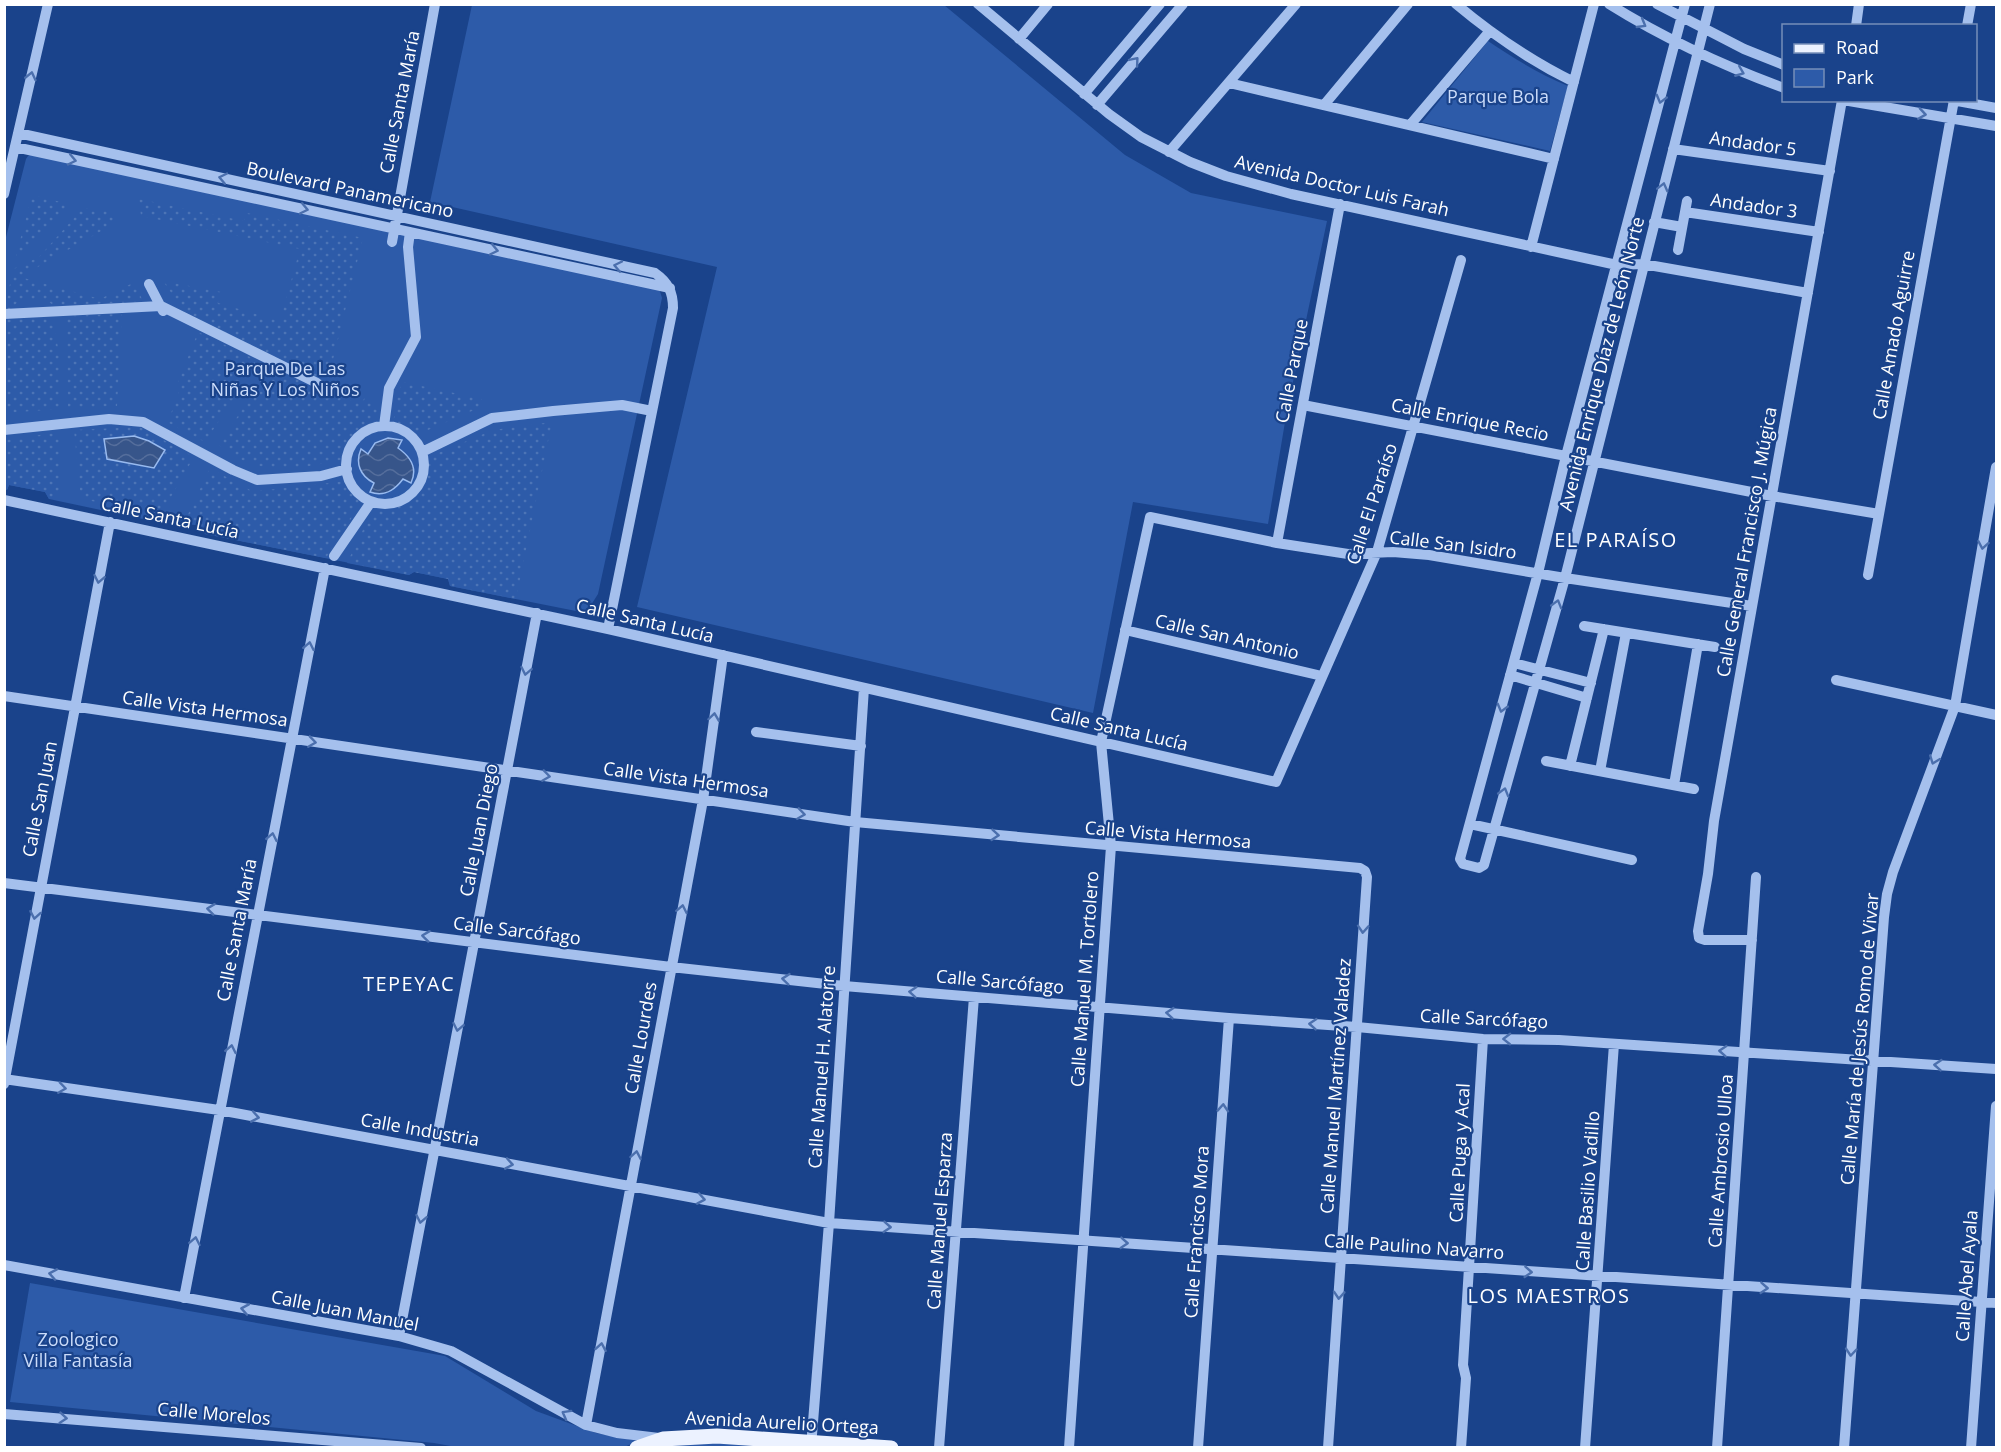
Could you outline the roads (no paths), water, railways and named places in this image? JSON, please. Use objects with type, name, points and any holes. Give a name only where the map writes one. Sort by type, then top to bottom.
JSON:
[{"type":"main road","name":"Avenida Aurelio Ortega","points":[[637,1448],[663,1438],[717,1436],[812,1445],[891,1448]]},
{"type":"street","points":[[4,194],[48,4]]},
{"type":"street","name":"Calle Santa María","points":[[392,242],[435,4]]},
{"type":"street","name":"Avenida Doctor Luis Farah","points":[[978,4],[1097,105],[1133,131],[1169,152],[1227,176],[1340,204],[1617,265],[1643,264],[1808,293]]},
{"type":"street","points":[[1019,39],[1048,4]]},
{"type":"street","points":[[1084,94],[1160,4]]},
{"type":"street","points":[[1097,105],[1183,4]]},
{"type":"street","points":[[1324,105],[1408,4]]},
{"type":"street","points":[[1456,4],[1490,32],[1535,62],[1574,82]]},
{"type":"street","points":[[1532,247],[1594,4]]},
{"type":"street","points":[[1609,4],[1697,54],[1782,86]]},
{"type":"street","points":[[1657,4],[1744,49],[1782,63]]},
{"type":"street","name":"Avenida Enrique Díaz de León Norte","points":[[1685,4],[1461,862],[1482,868],[1565,578],[1710,4]]},
{"type":"street","points":[[1856,24],[1859,4]]},
{"type":"street","points":[[1967,24],[1971,4]]},
{"type":"street","points":[[1169,152],[1292,6]]},
{"type":"street","points":[[1410,125],[1490,32]]},
{"type":"street","points":[[1229,83],[1554,159]]},
{"type":"street","name":"Calle General Francisco J. Múgica","points":[[1752,940],[1705,940],[1699,938],[1698,931],[1714,821],[1843,102]]},
{"type":"street","points":[[1855,102],[1996,126]]},
{"type":"street","name":"Calle Amado Aguirre","points":[[1868,575],[1953,102]]},
{"type":"street","points":[[1959,102],[1996,108]]},
{"type":"street","name":"Boulevard Panamericano","points":[[18,133],[655,273],[670,288]]},
{"type":"street","name":"Boulevard Panamericano","points":[[15,147],[670,288]]},
{"type":"street","name":"Andador 5","points":[[1673,149],[1830,171]]},
{"type":"street","name":"Andador 3","points":[[1678,250],[1687,201]]},
{"type":"street","name":"Calle Parque","points":[[1277,543],[1340,204]]},
{"type":"street","name":"Andador 3","points":[[1685,212],[1819,232]]},
{"type":"street","points":[[1654,222],[1682,227]]},
{"type":"street","points":[[384,426],[389,388],[416,337],[408,247],[410,232]]},
{"type":"street","name":"Calle El Paraíso","points":[[1276,782],[1377,552],[1461,260]]},
{"type":"street","points":[[149,284],[163,310]]},
{"type":"street","points":[[609,629],[673,308],[670,288]]},
{"type":"street","points":[[4,314],[163,310],[317,383]]},
{"type":"street","points":[[422,452],[492,418],[622,405],[652,411]]},
{"type":"street","name":"Calle Enrique Recio","points":[[1303,405],[1772,496],[1879,514]]},
{"type":"street","points":[[4,430],[109,418],[143,422],[225,466],[257,480],[321,476],[346,469]]},
{"type":"street","points":[[384,426],[393,427],[407,433],[418,444],[422,452],[423,474],[414,491],[407,498],[397,502],[386,504],[371,502],[355,490],[349,480],[346,469],[348,453],[357,438],[367,431],[384,426]]},
{"type":"street","name":"Calle María de Jesús Romo de Vivar","points":[[1844,1448],[1887,894],[1924,784],[1955,706],[1994,494],[1996,467]]},
{"type":"street","name":"Calle Santa Lucía","points":[[4,500],[537,613],[1276,782]]},
{"type":"street","points":[[334,556],[371,502]]},
{"type":"street","name":"Calle San Isidro","points":[[1150,517],[1348,555],[1377,552],[1429,555],[1752,606]]},
{"type":"street","name":"Calle Manuel M. Tortolero","points":[[1069,1448],[1111,846],[1101,742],[1150,517]]},
{"type":"street","name":"Calle San Juan","points":[[5,1081],[110,522]]},
{"type":"street","name":"Calle Santa María","points":[[184,1298],[325,568]]},
{"type":"street","name":"Calle Juan Diego","points":[[399,1336],[537,613]]},
{"type":"street","points":[[1584,626],[1715,647]]},
{"type":"street","points":[[1570,765],[1604,629]]},
{"type":"street","name":"Calle San Antonio","points":[[1125,630],[1322,676]]},
{"type":"street","points":[[1600,771],[1626,633]]},
{"type":"street","points":[[1674,785],[1698,645]]},
{"type":"street","name":"Calle Lourdes","points":[[586,1425],[703,800],[723,655]]},
{"type":"street","points":[[1514,663],[1590,682]]},
{"type":"street","points":[[1510,675],[1587,698]]},
{"type":"street","points":[[1836,680],[1996,715]]},
{"type":"street","name":"Calle Manuel H. Alatorre","points":[[812,1445],[864,688]]},
{"type":"street","name":"Calle Vista Hermosa","points":[[4,696],[855,822],[1360,868],[1365,871]]},
{"type":"street","points":[[756,732],[861,746]]},
{"type":"street","points":[[1546,761],[1694,789]]},
{"type":"street","points":[[1470,824],[1632,860]]},
{"type":"street","name":"Calle Manuel Martínez Valadez","points":[[1328,1448],[1367,877],[1365,871]]},
{"type":"street","name":"Calle Ambrosio Ulloa","points":[[1717,1448],[1756,877]]},
{"type":"street","name":"Calle Sarcófago","points":[[4,883],[671,967],[844,986],[1484,1039],[1559,1040],[1996,1069]]},
{"type":"street","name":"Calle Manuel Esparza","points":[[939,1448],[974,997]]},
{"type":"street","name":"Calle Francisco Mora","points":[[1198,1448],[1229,1018]]},
{"type":"street","name":"Calle Puga y Acal","points":[[1461,1448],[1466,1378],[1463,1365],[1484,1039]]},
{"type":"street","name":"Calle Basilio Vadillo","points":[[1586,1448],[1614,1044]]},
{"type":"street","name":"Calle Industria","points":[[5,1081],[219,1110],[829,1223]]},
{"type":"street","name":"Calle Abel Ayala","points":[[1971,1448],[1996,1106]]},
{"type":"street","name":"Calle Paulino Navarro","points":[[829,1223],[1996,1303]]},
{"type":"street","name":"Calle Juan Manuel","points":[[4,1266],[399,1336],[451,1351],[586,1425],[617,1433],[663,1438]]},
{"type":"street","name":"Calle Morelos","points":[[4,1414],[421,1448]]},
{"type":"water","points":[[134,436],[165,450],[154,468],[107,459],[104,439]]},
{"type":"water","points":[[388,438],[402,440],[398,448],[412,463],[413,478],[411,483],[403,479],[388,492],[380,494],[370,492],[374,483],[362,473],[359,454],[361,449],[368,454],[375,443]]},
{"type":"district","name":"EL PARAÍSO","points":[[1616,540]]},
{"type":"district","name":"TEPEYAC","points":[[409,984]]},
{"type":"district","name":"LOS MAESTROS","points":[[1549,1296]]},
{"type":"park label","name":"Parque Bola","points":[[1498,97]]},
{"type":"park label","name":"Parque De Las Niñas Y Los Niños","points":[[285,379]]},
{"type":"park label","name":"Zoologico Villa Fantasía","points":[[78,1350]]}]
